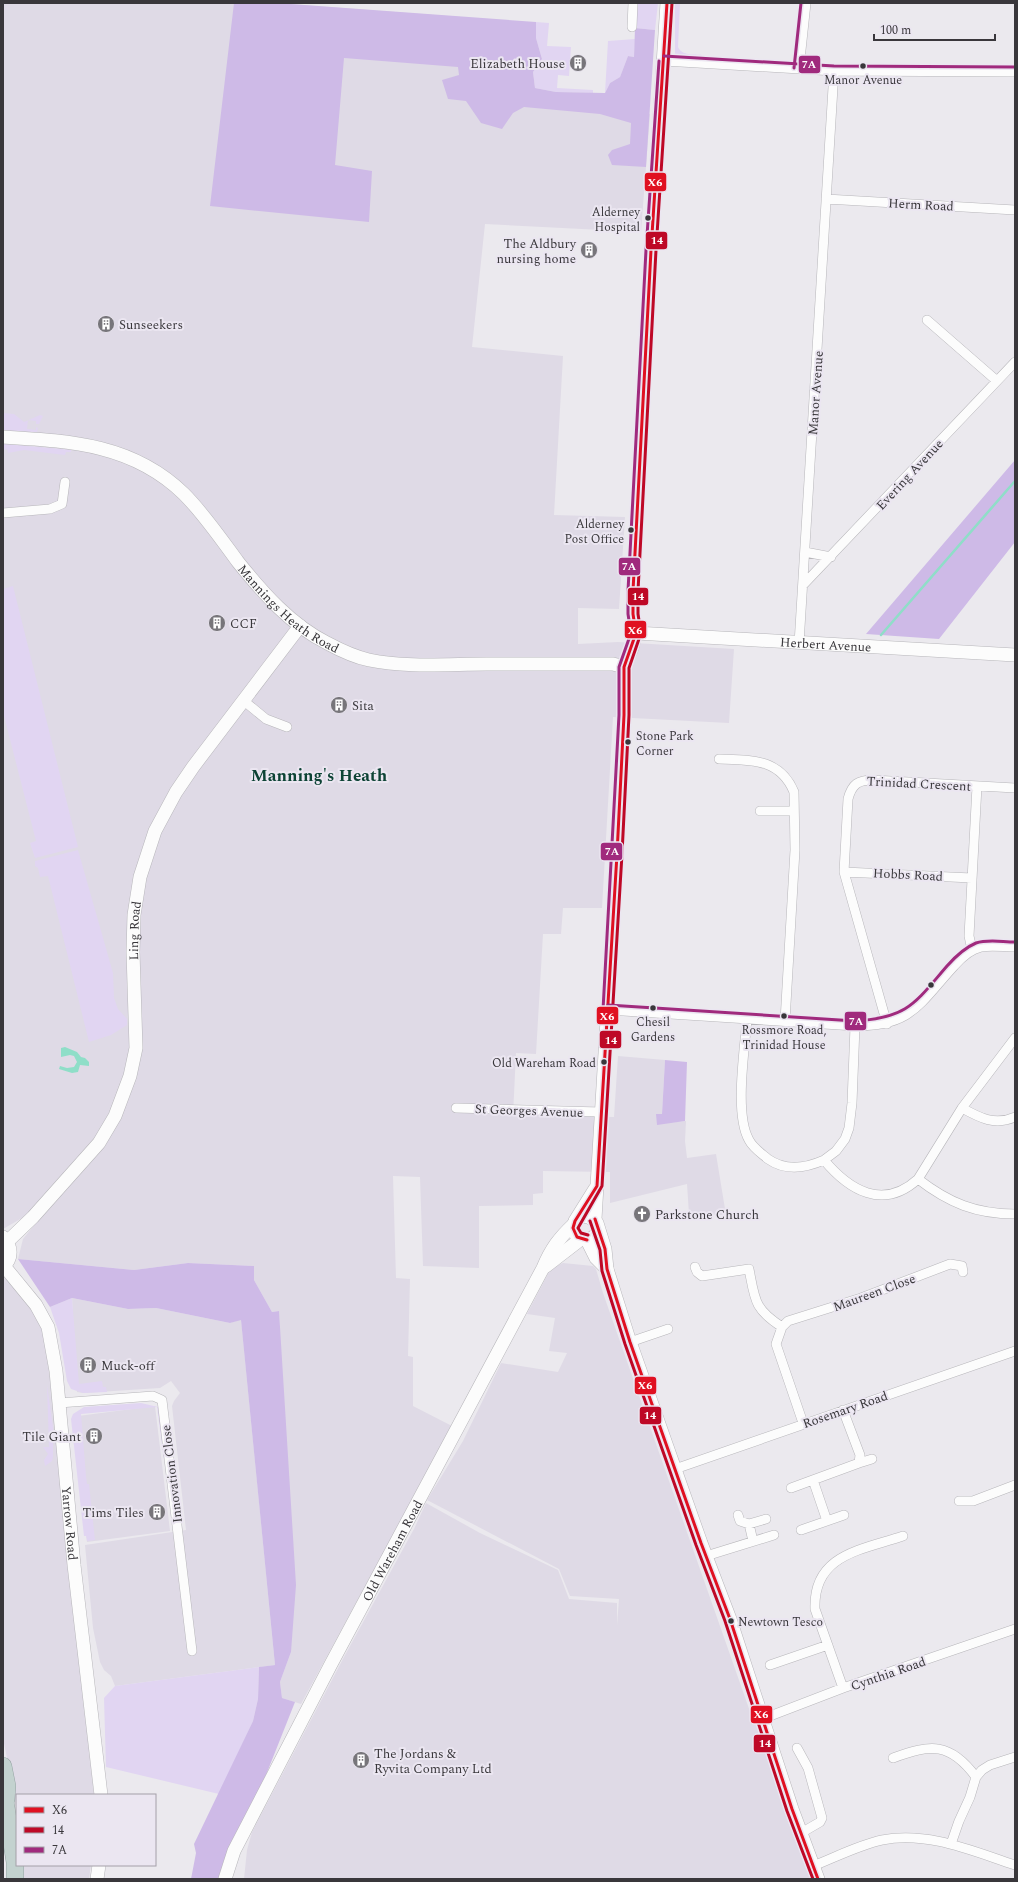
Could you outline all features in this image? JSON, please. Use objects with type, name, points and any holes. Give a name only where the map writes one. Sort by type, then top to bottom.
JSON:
[{"type":"highway","points":[[3,1766],[6,1786],[4,1796],[15,1862],[15,1879]]},
{"type":"street","points":[[632,28],[633,3]]},
{"type":"street","points":[[584,1240],[594,1237],[596,1225],[601,1112],[624,715],[624,667],[636,633],[633,614],[633,591],[651,245],[667,3]]},
{"type":"street","points":[[799,69],[806,3]]},
{"type":"street","points":[[664,61],[834,71],[1015,72]]},
{"type":"street","name":"Manor Avenue","points":[[799,644],[834,71]]},
{"type":"street","name":"Herm Road","points":[[826,199],[1015,210]]},
{"type":"street","points":[[927,320],[997,381]]},
{"type":"street","name":"Evering Avenue","points":[[803,585],[1015,362]]},
{"type":"street","name":"Mannings Heath Road","points":[[3,437],[40,439],[92,446],[131,457],[150,466],[183,493],[200,511],[257,585],[282,612],[314,636],[354,655],[384,662],[431,664],[613,664],[624,667]]},
{"type":"street","points":[[3,513],[50,509],[62,504],[65,482]]},
{"type":"street","points":[[805,552],[831,557]]},
{"type":"street","name":"Ling Road","points":[[5,1239],[33,1217],[99,1143],[115,1116],[130,1076],[136,1048],[133,933],[136,898],[140,877],[155,831],[176,792],[300,626]]},
{"type":"street","name":"Herbert Avenue","points":[[636,633],[799,644],[1015,655]]},
{"type":"street","points":[[244,701],[266,719],[287,727]]},
{"type":"street","points":[[719,759],[754,760],[772,766],[791,785],[794,792],[795,850],[785,1021]]},
{"type":"street","name":"Trinidad Crescent","points":[[887,1024],[844,872],[848,799],[852,787],[858,782],[873,780],[1015,788]]},
{"type":"street","points":[[972,950],[969,936],[977,786]]},
{"type":"street","points":[[760,811],[794,811]]},
{"type":"street","name":"Hobbs Road","points":[[844,872],[972,878]]},
{"type":"street","points":[[608,1010],[855,1026],[887,1024],[905,1017],[916,1009],[959,960],[972,950],[981,947],[1015,947]]},
{"type":"street","points":[[747,1018],[741,1104],[742,1120],[749,1140],[754,1148],[764,1156],[782,1166],[803,1167],[824,1160],[836,1151],[845,1139],[849,1128],[852,1103],[855,1026]]},
{"type":"street","points":[[824,1160],[843,1181],[855,1188],[876,1195],[896,1192],[906,1188],[918,1179],[962,1108],[1015,1038]]},
{"type":"street","name":"St Georges Avenue","points":[[456,1108],[601,1112]]},
{"type":"street","points":[[962,1108],[989,1121],[998,1122],[1015,1118]]},
{"type":"street","points":[[918,1179],[959,1205],[986,1213],[1015,1214]]},
{"type":"street","name":"Old Wareham Road","points":[[224,1879],[234,1851],[330,1666],[543,1268],[550,1250],[559,1238],[576,1221],[597,1186]]},
{"type":"street","points":[[607,1269],[596,1258],[584,1240],[573,1231],[576,1221],[585,1215],[596,1225],[605,1249],[607,1269],[630,1342],[732,1626],[762,1719],[818,1879]]},
{"type":"street","points":[[4,1266],[10,1257],[11,1252],[5,1239]]},
{"type":"street","name":"Old Wareham Road","points":[[543,1268],[563,1251],[584,1240]]},
{"type":"street","name":"Maureen Close","points":[[782,1327],[788,1321],[861,1298],[950,1264],[962,1266],[963,1272]]},
{"type":"street","name":"Yarrow Road","points":[[4,1266],[36,1305],[48,1327],[56,1371],[74,1565],[100,1794]]},
{"type":"street","points":[[695,1267],[697,1272],[702,1276],[749,1269],[756,1303],[762,1313],[782,1327],[776,1344],[803,1423]]},
{"type":"street","points":[[630,1342],[668,1329]]},
{"type":"street","name":"Rosemary Road","points":[[675,1469],[803,1423],[1015,1351]]},
{"type":"street","name":"Innovation Close","points":[[59,1403],[153,1396],[162,1400],[192,1651]]},
{"type":"street","points":[[843,1410],[860,1455],[859,1463]]},
{"type":"street","points":[[791,1488],[872,1459]]},
{"type":"street","points":[[813,1480],[827,1521]]},
{"type":"street","points":[[959,1501],[973,1501],[1015,1485]]},
{"type":"street","points":[[738,1515],[740,1521],[749,1524],[766,1519]]},
{"type":"street","points":[[802,1530],[844,1515]]},
{"type":"street","points":[[749,1524],[753,1541]]},
{"type":"street","points":[[706,1556],[774,1535]]},
{"type":"street","points":[[843,1688],[815,1609],[815,1597],[821,1576],[836,1560],[903,1536]]},
{"type":"street","name":"Cynthia Road","points":[[762,1719],[843,1688],[1015,1629]]},
{"type":"street","points":[[770,1665],[828,1645]]},
{"type":"street","points":[[797,1748],[808,1768],[822,1818],[820,1822],[801,1833]]},
{"type":"street","points":[[893,1758],[915,1750],[937,1748],[960,1758],[976,1777]]},
{"type":"street","points":[[952,1844],[976,1777],[982,1770],[990,1765],[1015,1757]]},
{"type":"street","name":"Old Wareham Road","points":[[234,1879],[243,1835]]},
{"type":"street","points":[[814,1866],[882,1840],[899,1838],[922,1838],[952,1844],[1015,1864]]},
{"type":"street","points":[[97,1879],[99,1866]]},
{"type":"shaded area","points":[[3,3],[277,3],[525,22],[520,98],[650,114],[641,232],[485,224],[472,347],[563,356],[554,515],[625,517],[619,609],[578,608],[578,644],[618,642],[734,649],[729,723],[613,717],[602,908],[563,908],[561,934],[543,934],[536,1054],[516,1053],[513,1115],[614,1117],[618,1056],[665,1060],[662,1114],[657,1124],[686,1121],[685,1141],[687,1158],[716,1154],[726,1215],[689,1214],[687,1184],[610,1203],[610,1172],[543,1171],[543,1193],[533,1194],[533,1205],[479,1206],[479,1268],[423,1266],[420,1177],[393,1176],[396,1278],[410,1279],[408,1356],[413,1357],[413,1406],[452,1426],[301,1704],[282,1698],[280,1682],[291,1652],[279,1311],[272,1312],[254,1280],[254,1266],[188,1263],[134,1270],[18,1259],[23,1239],[120,1119],[136,1078],[141,1048],[140,1029],[128,1020],[132,1031],[130,1051],[117,1098],[97,1135],[29,1214],[3,1229]]},
{"type":"shaded area","points":[[234,3],[277,3],[536,22],[536,38],[542,59],[533,72],[535,88],[556,92],[605,93],[610,83],[620,77],[628,56],[634,57],[635,28],[655,30],[646,167],[612,165],[608,155],[612,150],[630,144],[631,123],[600,114],[524,107],[513,113],[502,129],[481,123],[466,101],[448,99],[442,80],[459,75],[458,67],[344,58],[335,165],[372,171],[369,222],[210,206]]},
{"type":"shaded area","points":[[637,3],[658,3],[655,30],[635,28]]},
{"type":"shaded area","points":[[675,3],[680,3],[678,47],[682,52],[702,55],[702,58],[677,56],[675,54]]},
{"type":"shaded area","points":[[536,22],[549,23],[547,46],[571,47],[569,76],[558,75],[557,88],[593,90],[593,93],[556,92],[535,88],[533,72],[542,59],[536,38]]},
{"type":"shaded area","points":[[635,39],[634,57],[628,56],[620,77],[610,83],[605,93],[608,41]]},
{"type":"shaded area","points":[[3,413],[14,414],[24,422],[28,420],[27,429],[36,430],[36,427],[38,428],[37,432],[3,430]]},
{"type":"shaded area","points":[[40,415],[43,416],[39,424],[36,424],[36,421],[28,420]]},
{"type":"shaded area","points":[[3,444],[71,450],[71,452],[66,452],[65,455],[24,450],[8,453],[7,449],[3,450]]},
{"type":"shaded area","points":[[1015,460],[1015,542],[939,639],[866,634]]},
{"type":"shaded area","points":[[13,586],[78,847],[35,858],[30,843],[36,841],[3,712],[3,589]]},
{"type":"shaded area","points":[[78,850],[113,973],[114,998],[118,1009],[127,1019],[127,1025],[111,1035],[89,1042],[48,876],[40,877],[38,868],[35,866],[35,861]]},
{"type":"shaded area","points":[[65,1047],[77,1052],[81,1057],[85,1058],[89,1062],[89,1066],[80,1065],[78,1072],[72,1073],[59,1069],[60,1066],[67,1068],[74,1067],[77,1062],[74,1056],[70,1055],[61,1057],[61,1048]]},
{"type":"shaded area","points":[[665,1060],[687,1062],[685,1121],[657,1125],[656,1114],[662,1114]]},
{"type":"shaded area","points":[[18,1259],[134,1270],[188,1263],[254,1266],[254,1280],[272,1312],[279,1311],[296,1585],[291,1652],[280,1682],[282,1698],[295,1702],[266,1775],[232,1844],[219,1879],[191,1879],[196,1853],[194,1844],[253,1721],[258,1699],[259,1667],[275,1665],[241,1320],[230,1323],[156,1308],[128,1309],[72,1298],[50,1307]]},
{"type":"shaded area","points":[[563,1263],[593,1266],[596,1269],[603,1293],[753,1720],[762,1719],[818,1879],[244,1879],[247,1850],[252,1832],[344,1657],[414,1529],[426,1503],[480,1533],[558,1570],[569,1599],[617,1603],[617,1625],[619,1599],[570,1596],[559,1569],[427,1500],[463,1441],[501,1363],[558,1372],[567,1353],[549,1351],[555,1318],[527,1314],[549,1272],[554,1267]]},
{"type":"shaded area","points":[[3,1277],[19,1289],[45,1332],[94,1794],[16,1794],[16,1806],[3,1739]]},
{"type":"shaded area","points":[[72,1298],[128,1309],[156,1308],[230,1323],[241,1319],[275,1665],[115,1686],[111,1676],[104,1670],[100,1662],[93,1628],[85,1545],[186,1530],[172,1406],[180,1393],[171,1381],[160,1388],[83,1393],[77,1392]]},
{"type":"shaded area","points":[[72,1298],[79,1384],[102,1381],[103,1387],[106,1387],[107,1392],[83,1393],[71,1389],[67,1381],[59,1333],[50,1307]]},
{"type":"shaded area","points":[[47,1385],[53,1427],[53,1457],[52,1461],[45,1466],[44,1460],[48,1454],[43,1447],[49,1447]]},
{"type":"shaded area","points":[[141,1403],[158,1407],[160,1412],[166,1458],[164,1460],[157,1407],[81,1414],[86,1476],[87,1484],[89,1484],[95,1540],[87,1541],[86,1536],[84,1536],[71,1419],[73,1414],[84,1407]]},
{"type":"shaded area","points":[[155,1406],[170,1531],[87,1542],[78,1416]]},
{"type":"shaded area","points":[[259,1667],[258,1699],[253,1721],[219,1794],[106,1767],[104,1698],[115,1686]]},
{"type":"shaded area","points":[[22,1866],[91,1866],[89,1879],[22,1879]]},
{"type":"waterway","points":[[881,635],[1015,481]]},
{"type":"transit line","name":"X6","points":[[587,1240],[577,1237],[573,1228],[575,1221],[597,1186],[617,854],[624,715],[624,667],[636,633],[633,614],[633,591],[651,250],[667,3]]},
{"type":"transit line","name":"14","points":[[588,1235],[581,1233],[578,1228],[602,1186],[622,854],[629,715],[629,668],[641,633],[638,614],[638,591],[656,250],[672,3]]},
{"type":"transit line","name":"7A","points":[[794,68],[801,3]]},
{"type":"transit line","name":"7A","points":[[664,56],[834,66],[1015,67]]},
{"type":"transit line","name":"7A","points":[[603,1010],[619,715],[619,667],[631,633],[628,614],[628,591],[646,250],[659,61]]},
{"type":"transit line","name":"7A","points":[[608,1005],[855,1021],[873,1019],[899,1012],[909,1006],[927,990],[957,956],[972,945],[985,941],[1015,942]]},
{"type":"transit line","name":"X6","points":[[595,1219],[605,1249],[607,1269],[630,1342],[701,1543],[730,1619],[792,1809],[818,1879]]},
{"type":"transit line","name":"14","points":[[590,1221],[600,1250],[602,1271],[625,1344],[696,1545],[725,1621],[787,1811],[813,1879]]},
{"type":"place","name":"Elizabeth House","points":[[578,63]]},
{"type":"place","name":"Manor Avenue","points":[[863,66]]},
{"type":"place","name":"Alderney Hospital","points":[[648,218]]},
{"type":"place","name":"The Aldbury nursing home","points":[[589,250]]},
{"type":"place","name":"Sunseekers","points":[[106,324]]},
{"type":"place","name":"Alderney Post Office","points":[[631,530]]},
{"type":"place","name":"CCF","points":[[217,623]]},
{"type":"place","name":"Sita","points":[[339,705]]},
{"type":"place","name":"Stone Park Corner","points":[[628,742]]},
{"type":"place","name":"Chesil Gardens","points":[[653,1008]]},
{"type":"place","name":"Rossmore Road, Trinidad House","points":[[784,1016]]},
{"type":"place","name":"Old Wareham Road","points":[[604,1062]]},
{"type":"place","name":"Parkstone Church","points":[[642,1214]]},
{"type":"place","name":"Muck-off","points":[[88,1365]]},
{"type":"place","name":"Tile Giant","points":[[94,1436]]},
{"type":"place","name":"Tims Tiles","points":[[157,1512]]},
{"type":"place","name":"Newtown Tesco","points":[[731,1621]]},
{"type":"place","name":"The Jordans & Ryvita Company Ltd","points":[[361,1760]]},
{"type":"district","name":"Manning's Heath","points":[[319,775]]}]
